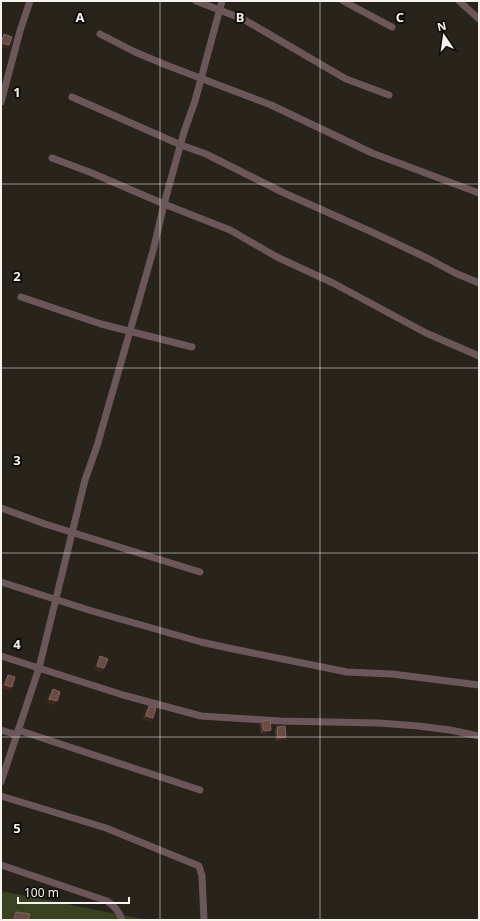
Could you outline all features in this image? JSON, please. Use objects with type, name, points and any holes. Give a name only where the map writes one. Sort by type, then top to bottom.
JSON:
[{"type":"street","points":[[1,102],[20,31],[30,1]]},
{"type":"street","points":[[196,1],[243,19],[346,79],[389,95]]},
{"type":"street","points":[[1,782],[39,668],[85,480],[97,446],[153,251],[164,204],[202,79],[222,1]]},
{"type":"street","points":[[343,1],[392,28]]},
{"type":"street","points":[[459,1],[479,19]]},
{"type":"street","points":[[100,34],[135,52],[271,105],[372,153],[479,193]]},
{"type":"street","points":[[72,97],[181,145],[206,154],[282,192],[374,233],[455,273],[479,283]]},
{"type":"street","points":[[52,158],[230,230],[277,257],[344,289],[426,334],[479,356]]},
{"type":"street","points":[[21,297],[101,324],[192,347]]},
{"type":"street","points":[[1,508],[73,533],[200,572]]},
{"type":"street","points":[[1,582],[145,626],[201,642],[233,649],[347,672],[392,674],[479,685]]},
{"type":"street","points":[[1,656],[123,695],[201,716],[280,721],[410,725],[450,730],[479,736]]},
{"type":"street","points":[[1,730],[17,733],[200,790]]},
{"type":"street","points":[[1,796],[106,828],[199,866],[202,876],[204,920]]},
{"type":"street","points":[[1,865],[107,901],[119,912],[122,920]]},
{"type":"green space","points":[[1,891],[147,920],[1,920]]},
{"type":"building","points":[[4,34],[12,37],[9,45],[1,43]]},
{"type":"building","points":[[100,656],[108,659],[104,668],[97,666]]},
{"type":"building","points":[[8,675],[15,677],[12,687],[5,685]]},
{"type":"building","points":[[53,689],[60,692],[57,701],[49,699]]},
{"type":"building","points":[[149,706],[156,708],[153,718],[146,716]]},
{"type":"building","points":[[270,720],[271,730],[264,731],[262,721]]},
{"type":"building","points":[[285,726],[286,737],[278,738],[277,727]]},
{"type":"building","points":[[16,912],[30,914],[28,920],[14,920]]}]
